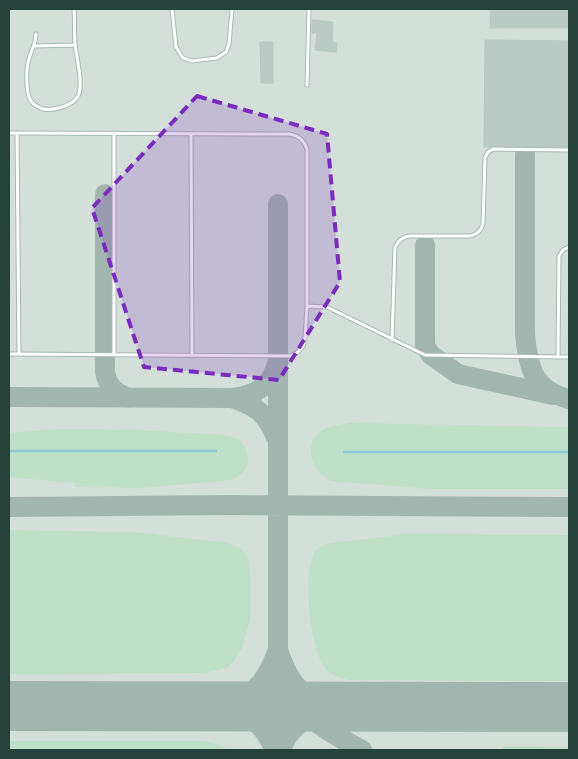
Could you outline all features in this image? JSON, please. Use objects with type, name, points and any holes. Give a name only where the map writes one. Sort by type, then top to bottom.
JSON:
[{"type":"lane","points":[[36,34],[28,62],[29,97],[35,105],[44,109],[64,106],[75,100],[79,95],[80,85],[75,45],[74,9]]},
{"type":"lane","points":[[172,9],[176,46],[184,58],[192,61],[217,58],[226,52],[229,44],[232,9]]},
{"type":"lane","points":[[306,85],[309,9]]},
{"type":"lane","points":[[34,46],[75,45]]},
{"type":"lane","points":[[9,133],[289,134],[298,136],[304,142],[307,149],[307,306],[305,338],[303,346],[298,352],[290,356],[9,354]]},
{"type":"lane","points":[[17,133],[18,354]]},
{"type":"lane","points":[[114,133],[114,354]]},
{"type":"lane","points":[[191,134],[192,355]]},
{"type":"lane","points":[[392,340],[395,247],[398,241],[410,236],[470,236],[482,229],[485,158],[493,148],[569,150]]},
{"type":"lane","points":[[558,357],[559,256],[569,246]]},
{"type":"lane","points":[[307,306],[327,307],[425,355],[569,357]]},
{"type":"highlighted area","points":[[197,96],[327,134],[340,282],[279,380],[144,367],[92,208]]},
{"type":"shaded area","points":[[9,9],[569,9],[569,750],[9,750]]},
{"type":"green space","points":[[350,423],[569,427],[569,489],[429,489],[331,481],[319,472],[315,466],[311,452],[312,444],[323,430]]},
{"type":"green space","points":[[60,429],[141,430],[215,434],[234,437],[246,449],[248,464],[238,477],[232,480],[144,488],[75,487],[75,483],[9,477],[9,433]]},
{"type":"green space","points":[[9,530],[135,532],[227,543],[242,549],[248,558],[250,620],[242,648],[227,668],[204,673],[9,674]]},
{"type":"green space","points":[[407,534],[569,535],[569,681],[348,680],[334,675],[327,670],[316,648],[310,613],[309,578],[314,553],[318,548],[326,544]]},
{"type":"green space","points":[[9,741],[205,741],[231,750],[9,750]]},
{"type":"green space","points":[[503,746],[569,747],[569,750],[503,750]]},
{"type":"building","points":[[491,9],[569,9],[569,28],[490,28]]},
{"type":"building","points":[[312,20],[333,22],[332,42],[337,43],[336,52],[315,50],[317,33],[312,33]]},
{"type":"building","points":[[485,40],[569,41],[569,147],[484,147]]},
{"type":"building","points":[[260,42],[273,42],[273,83],[261,83]]},
{"type":"waterway","points":[[9,451],[216,451]]},
{"type":"waterway","points":[[344,452],[569,452]]},
{"type":"taxiway","points":[[525,154],[525,334],[528,357],[535,376],[540,383],[547,390],[569,399]]},
{"type":"taxiway","points":[[105,194],[105,371],[112,388],[129,398]]},
{"type":"taxiway","points":[[278,204],[278,750]]},
{"type":"taxiway","points":[[425,245],[425,346],[431,355],[458,374],[553,395]]},
{"type":"taxiway","points":[[9,397],[240,397],[254,392],[266,384],[271,378],[277,363]]},
{"type":"taxiway","points":[[232,398],[248,404],[264,416],[276,437]]},
{"type":"taxiway","points":[[9,507],[229,505],[569,507]]},
{"type":"taxiway","points":[[221,706],[242,698],[257,687],[269,671],[278,650],[290,678],[300,690],[325,707],[298,724],[288,736],[281,750]]},
{"type":"taxiway","points":[[221,706],[247,716],[254,721],[270,740],[274,750]]},
{"type":"taxiway","points":[[301,707],[321,726],[362,750]]},
{"type":"runway","points":[[9,706],[569,707]]}]
